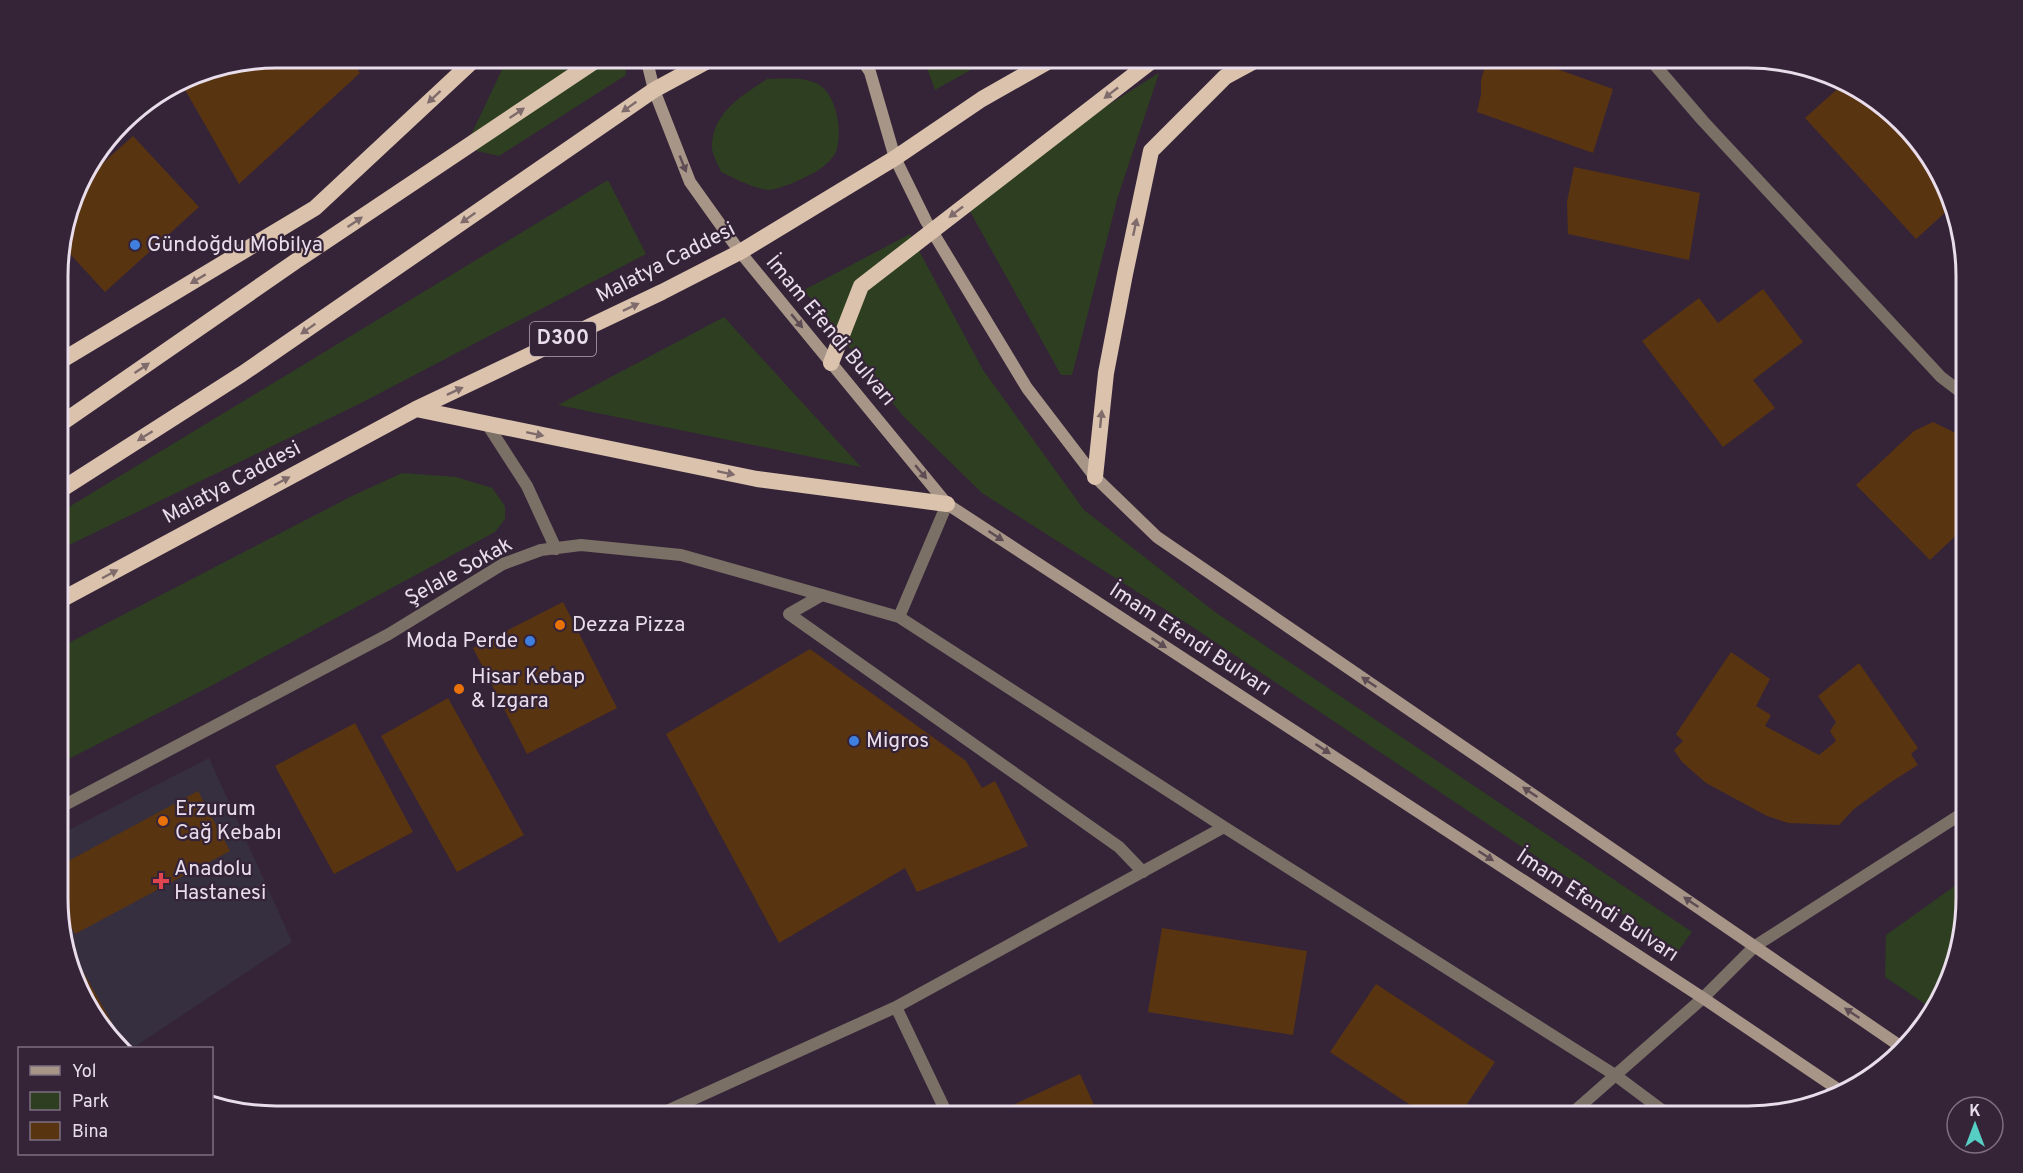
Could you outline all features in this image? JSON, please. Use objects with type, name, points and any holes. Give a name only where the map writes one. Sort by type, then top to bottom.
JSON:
[{"type":"highway","points":[[68,357],[315,208],[465,68]]},
{"type":"highway","points":[[68,419],[296,261],[585,68]]},
{"type":"highway","points":[[68,485],[242,374],[654,90],[695,68]]},
{"type":"highway","name":"Malatya Caddesi","points":[[68,596],[416,409],[662,292],[740,252],[895,158],[982,99],[1037,68]]},
{"type":"highway","points":[[831,363],[861,286],[1143,68]]},
{"type":"highway","points":[[1095,477],[1106,373],[1151,151],[1225,78],[1243,68]]},
{"type":"highway","points":[[416,409],[758,479],[947,504]]},
{"type":"main road","name":"İmam Efendi Bulvarı","points":[[649,68],[654,90],[690,182],[740,252],[947,504],[1834,1086]]},
{"type":"main road","points":[[867,68],[895,158],[932,231],[1027,388],[1095,477],[1157,537],[1896,1043]]},
{"type":"street","points":[[1657,68],[1702,121],[1941,377],[1955,388]]},
{"type":"street","points":[[487,424],[527,486],[556,549]]},
{"type":"street","points":[[898,617],[947,504]]},
{"type":"street","name":"Şelale Sokak","points":[[68,803],[388,634],[503,564],[541,550],[581,545],[681,555],[898,617],[1615,1075],[1655,1105]]},
{"type":"street","points":[[822,595],[789,614],[1119,847],[1143,872]]},
{"type":"street","points":[[1581,1105],[1702,998],[1755,946],[1955,818]]},
{"type":"street","points":[[679,1106],[896,1007],[1224,827]]},
{"type":"street","points":[[896,1007],[943,1106]]},
{"type":"shaded area","name":"Anadolu Hastanesi","points":[[209,758],[292,942],[134,1047],[131,1047],[102,1013],[83,977],[75,952],[69,925],[68,830]]},
{"type":"green space","points":[[503,68],[626,68],[626,75],[499,156],[477,151],[471,135]]},
{"type":"green space","points":[[927,68],[974,68],[935,90]]},
{"type":"green space","points":[[1159,73],[1118,196],[1072,375],[1061,375],[962,197]]},
{"type":"green space","points":[[786,78],[812,81],[825,89],[834,105],[839,134],[836,152],[822,168],[795,182],[769,190],[721,172],[712,148],[714,133],[724,114],[739,98],[767,79]]},
{"type":"green space","points":[[608,180],[646,254],[363,402],[68,546],[68,508]]},
{"type":"green space","points":[[910,234],[983,370],[1084,510],[1215,612],[1692,932],[1678,951],[1191,626],[982,493],[903,416],[804,290]]},
{"type":"green space","points":[[724,317],[861,467],[558,405]]},
{"type":"green space","points":[[402,473],[456,477],[492,488],[505,506],[505,519],[495,532],[209,687],[68,759],[68,643],[352,496]]},
{"type":"green space","points":[[1955,886],[1952,938],[1940,977],[1926,1005],[1885,977],[1886,935]]},
{"type":"building","points":[[262,68],[357,68],[360,73],[239,184],[184,89],[235,71]]},
{"type":"building","points":[[1485,68],[1554,68],[1613,89],[1593,153],[1477,112]]},
{"type":"building","points":[[1838,88],[1852,95],[1895,128],[1913,149],[1934,183],[1945,212],[1916,239],[1805,118]]},
{"type":"building","points":[[133,136],[199,207],[105,292],[69,253],[79,208],[97,169]]},
{"type":"building","points":[[1574,167],[1700,193],[1689,260],[1568,234],[1567,202]]},
{"type":"building","points":[[1763,289],[1803,342],[1753,380],[1775,408],[1723,447],[1642,341],[1699,298],[1718,323]]},
{"type":"building","points":[[1933,422],[1955,433],[1955,536],[1930,560],[1856,485],[1914,431]]},
{"type":"building","points":[[563,602],[617,708],[527,754],[473,648]]},
{"type":"building","points":[[810,649],[966,761],[982,788],[995,781],[1028,846],[917,892],[905,868],[779,943],[666,734]]},
{"type":"building","points":[[1731,652],[1770,679],[1756,706],[1771,715],[1765,726],[1819,755],[1836,741],[1830,731],[1836,722],[1818,696],[1859,663],[1918,748],[1911,754],[1918,765],[1854,809],[1839,825],[1788,823],[1767,816],[1706,783],[1682,762],[1674,750],[1683,741],[1676,734]]},
{"type":"building","points":[[448,698],[524,835],[457,872],[381,736]]},
{"type":"building","points":[[355,723],[413,832],[334,874],[275,766]]},
{"type":"building","points":[[198,791],[230,851],[75,934],[69,923],[68,861]]},
{"type":"building","points":[[1162,928],[1307,951],[1293,1035],[1148,1012]]},
{"type":"building","points":[[79,964],[116,1030],[102,1013],[89,990]]},
{"type":"building","points":[[1376,984],[1495,1062],[1466,1105],[1411,1105],[1330,1052]]},
{"type":"building","points":[[1080,1074],[1094,1105],[1013,1106]]},
{"type":"place","name":"Gündoğdu Mobilya","points":[[135,245]]},
{"type":"place","name":"Dezza Pizza","points":[[560,625]]},
{"type":"place","name":"Moda Perde","points":[[530,641]]},
{"type":"place","name":"Hisar Kebap & Izgara","points":[[459,689]]},
{"type":"place","name":"Migros","points":[[854,741]]},
{"type":"place","name":"Erzurum Cağ Kebabı","points":[[163,821]]},
{"type":"place","name":"Anadolu Hastanesi","points":[[161,881]]}]
